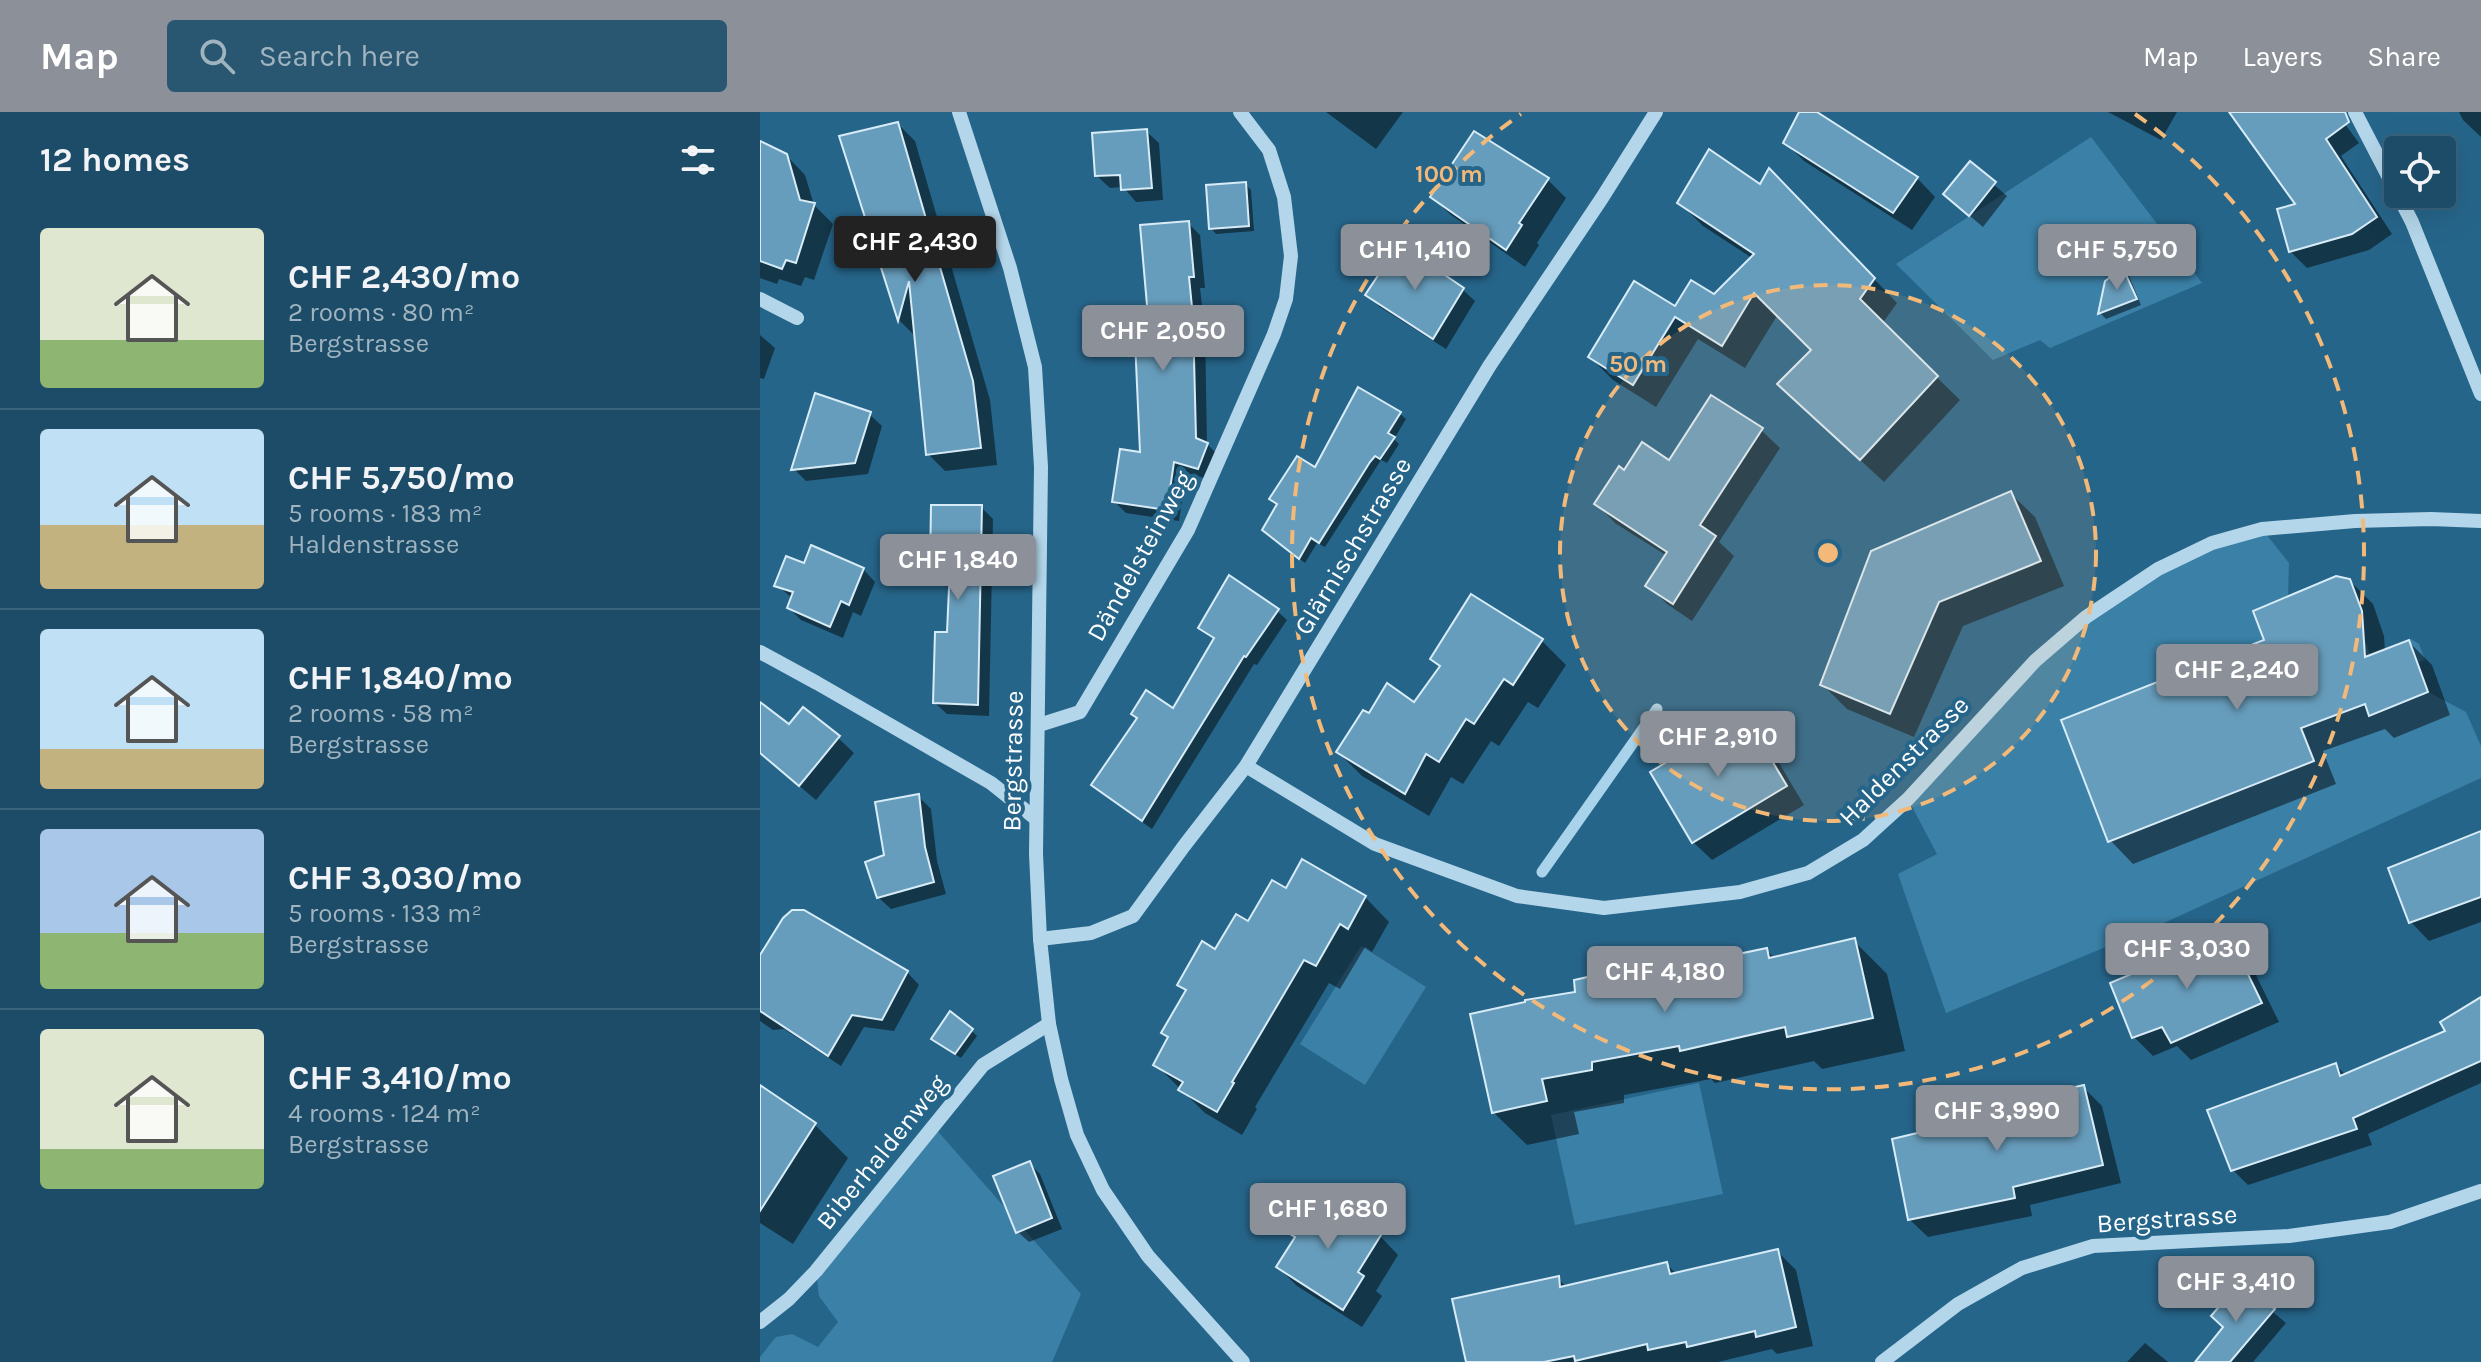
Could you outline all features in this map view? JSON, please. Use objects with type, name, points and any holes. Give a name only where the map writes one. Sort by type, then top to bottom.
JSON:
[{"type":"street","name":"Bergstrasse","points":[[959,112],[1010,268],[1035,367],[1041,467],[1039,725],[1035,818],[1040,939],[1049,1024],[1061,1079],[1077,1135],[1103,1190],[1148,1256],[1243,1362]]},
{"type":"street","name":"Dändelsteinweg","points":[[1039,725],[1080,712],[1188,530],[1274,334],[1286,299],[1291,256],[1284,197],[1269,150],[1240,112]]},
{"type":"street","name":"Glärnischstrasse","points":[[1040,939],[1091,933],[1133,916],[1246,766],[1490,365],[1656,112]]},
{"type":"street","points":[[2355,112],[2412,222],[2481,394]]},
{"type":"street","points":[[760,299],[797,318]]},
{"type":"street","name":"Haldenstrasse","points":[[1246,766],[1375,844],[1517,896],[1604,908],[1740,892],[1808,873],[1863,840],[1908,799],[2035,661],[2086,617],[2158,569],[2212,543],[2262,529],[2355,521],[2481,521]]},
{"type":"street","points":[[760,652],[991,783],[1035,818]]},
{"type":"street","name":"Biberhaldenweg","points":[[760,1322],[789,1299],[816,1271],[983,1065],[1049,1024]]},
{"type":"street","name":"Bergstrasse","points":[[1882,1362],[1958,1304],[2022,1268],[2093,1246],[2289,1236],[2390,1222],[2481,1191]]},
{"type":"shaded area","points":[[2091,137],[2202,283],[2050,348],[2040,340],[1993,360],[1896,264]]},
{"type":"shaded area","points":[[2262,529],[2289,563],[2288,595],[2336,576],[2350,579],[2362,611],[2364,637],[2373,664],[2403,652],[2399,644],[2411,639],[2419,644],[2425,660],[2417,662],[2428,692],[2466,712],[2481,746],[2481,778],[2166,922],[1946,1013],[1898,874],[1937,854],[1908,799],[2035,661],[2158,569]]},
{"type":"shaded area","points":[[1361,946],[1426,987],[1365,1085],[1300,1044]]},
{"type":"shaded area","points":[[1699,1083],[1723,1194],[1575,1225],[1551,1115]]},
{"type":"shaded area","points":[[934,1127],[1081,1294],[1052,1362],[760,1362],[760,1357],[776,1337],[792,1334],[818,1347],[838,1322],[819,1296],[816,1271]]},
{"type":"building","points":[[1799,112],[1817,112],[1918,177],[1893,213],[1783,143]]},
{"type":"building","points":[[2229,112],[2345,112],[2349,122],[2326,139],[2377,217],[2352,234],[2289,252],[2277,209],[2295,204]]},
{"type":"building","points":[[898,122],[973,381],[981,448],[926,455],[909,281],[898,321],[839,136]]},
{"type":"building","points":[[1147,129],[1152,188],[1121,190],[1120,175],[1095,176],[1092,133]]},
{"type":"building","points":[[1474,131],[1549,178],[1519,223],[1522,225],[1506,250],[1430,197]]},
{"type":"building","points":[[760,141],[787,154],[800,200],[815,203],[796,263],[786,260],[782,269],[760,261]]},
{"type":"building","points":[[1709,149],[1760,184],[1769,168],[1875,278],[1860,299],[1938,376],[1860,460],[1777,384],[1811,350],[1754,293],[1722,346],[1675,317],[1633,385],[1588,357],[1634,281],[1675,306],[1691,280],[1714,294],[1754,254],[1677,203]]},
{"type":"building","points":[[1970,161],[1996,182],[1969,216],[1943,194]]},
{"type":"building","points":[[1246,182],[1249,226],[1209,229],[1206,185]]},
{"type":"building","points":[[1189,221],[1194,277],[1189,277],[1196,438],[1208,443],[1198,469],[1174,462],[1167,510],[1112,502],[1120,449],[1140,452],[1135,340],[1150,340],[1140,225]]},
{"type":"building","points":[[1399,244],[1464,288],[1433,339],[1365,295]]},
{"type":"building","points":[[2123,268],[2137,299],[2098,314],[2105,281]]},
{"type":"building","points":[[1358,387],[1401,412],[1388,433],[1395,437],[1380,459],[1375,456],[1370,462],[1319,543],[1311,538],[1299,559],[1262,530],[1277,504],[1269,499],[1297,456],[1315,467]]},
{"type":"building","points":[[815,393],[871,412],[855,463],[791,470]]},
{"type":"building","points":[[1711,395],[1763,428],[1700,525],[1716,536],[1673,604],[1645,586],[1667,552],[1594,504],[1619,466],[1624,470],[1642,442],[1669,460]]},
{"type":"building","points":[[2011,491],[2041,561],[1939,602],[1890,714],[1820,685],[1871,551]]},
{"type":"building","points":[[931,505],[982,505],[978,705],[933,703],[935,632],[947,632],[950,566],[930,566]]},
{"type":"building","points":[[811,545],[864,568],[849,605],[841,601],[830,627],[787,608],[793,592],[774,586],[786,556],[804,563]]},
{"type":"building","points":[[1229,575],[1279,609],[1244,656],[1142,821],[1091,785],[1137,718],[1131,714],[1146,690],[1173,708],[1214,638],[1198,628]]},
{"type":"building","points":[[2336,576],[2350,579],[2362,611],[2365,657],[2409,640],[2428,692],[2369,716],[2365,704],[2301,728],[2314,761],[2108,842],[2061,720],[2264,640],[2253,611]]},
{"type":"building","points":[[1471,594],[1543,639],[1513,685],[1504,679],[1474,724],[1466,719],[1439,762],[1426,754],[1405,794],[1336,752],[1363,710],[1369,713],[1387,683],[1414,702],[1440,666],[1430,659]]},
{"type":"building","points":[[760,702],[789,724],[803,707],[840,736],[799,786],[760,753]]},
{"type":"building","points":[[1745,715],[1787,786],[1692,843],[1650,772]]},
{"type":"building","points":[[919,794],[925,847],[934,882],[877,898],[865,862],[884,855],[875,802]]},
{"type":"building","points":[[2481,831],[2481,897],[2409,923],[2388,868]]},
{"type":"building","points":[[1302,859],[1366,896],[1348,929],[1340,924],[1316,966],[1304,960],[1217,1112],[1178,1090],[1183,1082],[1153,1065],[1168,1037],[1161,1033],[1186,990],[1177,985],[1202,941],[1215,949],[1236,914],[1248,921],[1272,880],[1286,888]]},
{"type":"building","points":[[792,910],[804,910],[908,971],[882,1020],[852,1015],[828,1056],[760,1011],[760,955],[783,918]]},
{"type":"building","points":[[2228,933],[2262,1003],[2171,1043],[2162,1027],[2132,1038],[2110,983]]},
{"type":"building","points":[[1855,938],[1873,1018],[1787,1037],[1785,1027],[1680,1051],[1679,1046],[1592,1062],[1592,1070],[1542,1079],[1547,1101],[1492,1113],[1470,1014],[1525,1000],[1575,992],[1574,980],[1659,961],[1661,970],[1767,948],[1769,958]]},
{"type":"building","points":[[2481,997],[2481,1061],[2353,1118],[2357,1129],[2231,1171],[2207,1110],[2336,1063],[2340,1076],[2445,1031],[2440,1022]]},
{"type":"building","points":[[950,1011],[973,1029],[955,1054],[931,1039]]},
{"type":"building","points":[[760,1085],[816,1123],[760,1211]]},
{"type":"building","points":[[2084,1085],[2103,1165],[2013,1187],[2015,1198],[1908,1220],[1892,1139],[1997,1114],[1994,1105]]},
{"type":"building","points":[[1030,1161],[1052,1218],[1016,1233],[993,1176]]},
{"type":"building","points":[[1314,1192],[1381,1235],[1358,1272],[1364,1276],[1343,1310],[1276,1267],[1295,1237],[1288,1233]]},
{"type":"building","points":[[1778,1249],[1796,1327],[1756,1337],[1755,1331],[1687,1347],[1686,1342],[1648,1350],[1647,1344],[1575,1361],[1574,1356],[1544,1362],[1466,1362],[1452,1299],[1559,1276],[1560,1287],[1667,1262],[1670,1274]]},
{"type":"building","points":[[2240,1282],[2275,1309],[2230,1362],[2195,1362],[2223,1327],[2211,1316]]},
{"type":"waterway","points":[[1542,872],[1657,709]]}]
